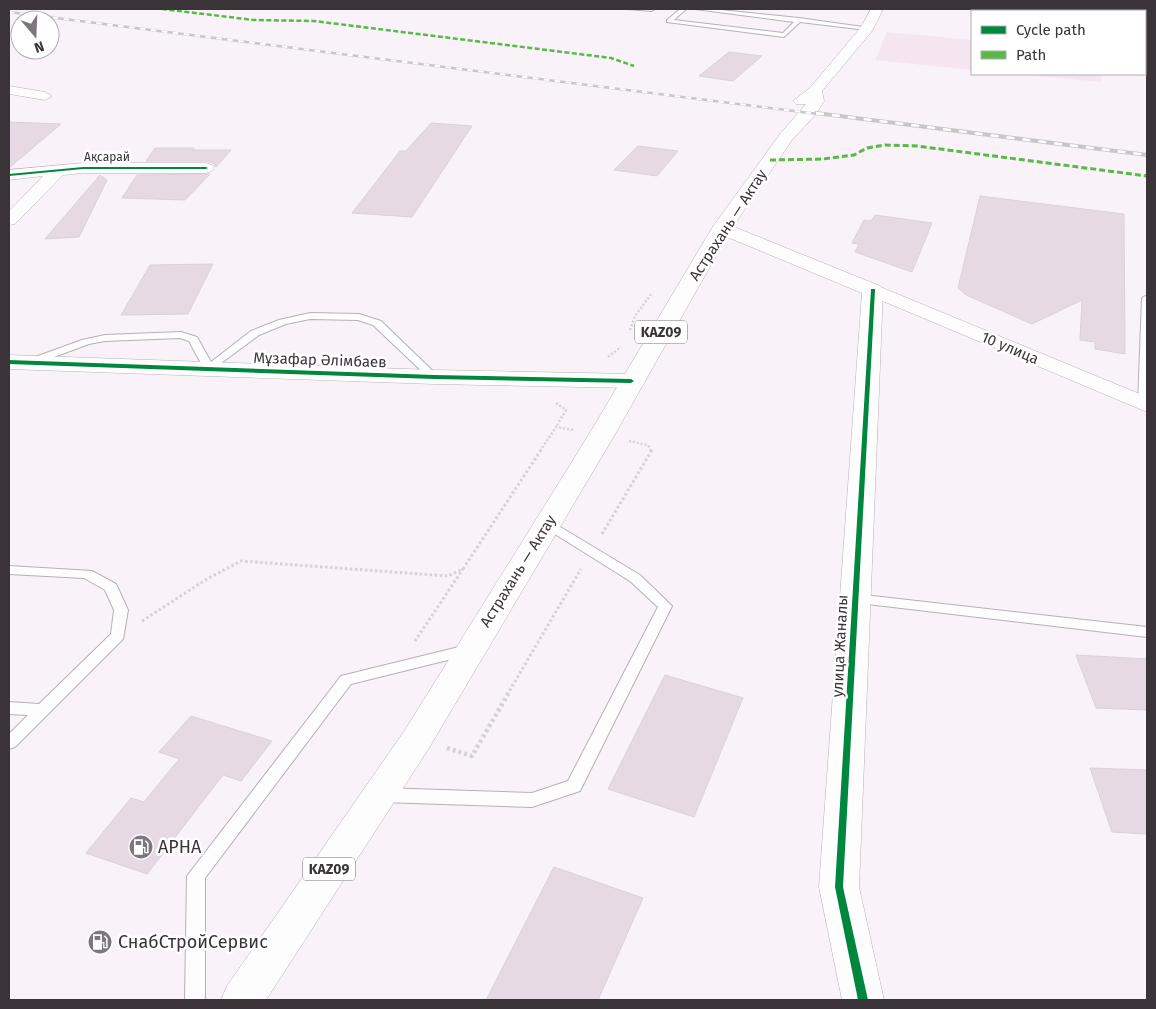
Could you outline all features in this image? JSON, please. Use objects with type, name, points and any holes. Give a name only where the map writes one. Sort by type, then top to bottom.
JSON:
[{"type":"main road","name":"Астрахань — Актау","points":[[242,1000],[417,739],[601,436],[722,228],[786,137],[808,114],[816,101],[815,91],[867,28],[878,9]]},
{"type":"main road","points":[[722,228],[873,290]]},
{"type":"main road","name":"улица Жаналы","points":[[863,1000],[839,887],[873,290]]},
{"type":"main road","name":"Мұзафар Әлімбаев","points":[[19,362],[631,382]]},
{"type":"street","points":[[9,90],[45,96]]},
{"type":"street","name":"Ақсарай","points":[[9,175],[83,168],[206,168]]},
{"type":"street","points":[[9,220],[59,170]]},
{"type":"street","name":"10 улица","points":[[873,290],[1145,404]]},
{"type":"lane","points":[[630,9],[652,9]]},
{"type":"lane","points":[[683,9],[669,21],[784,35],[799,20]]},
{"type":"lane","points":[[698,9],[867,28]]},
{"type":"lane","points":[[1145,404],[1147,298]]},
{"type":"lane","points":[[19,362],[105,338],[181,336],[193,339],[209,369],[255,333],[283,322],[310,316],[359,317],[377,323],[434,377]]},
{"type":"lane","points":[[379,795],[532,800],[574,786],[664,606],[635,578],[547,523]]},
{"type":"lane","points":[[9,570],[87,574],[111,586],[122,610],[118,636],[9,743]]},
{"type":"lane","points":[[855,600],[1147,632]]},
{"type":"lane","points":[[195,1000],[196,876],[346,680],[470,650]]},
{"type":"lane","points":[[9,708],[42,710]]},
{"type":"path","points":[[630,331],[635,316],[657,286]]},
{"type":"path","points":[[605,360],[622,346]]},
{"type":"path","points":[[398,667],[556,427],[648,446],[652,450],[472,756],[417,739]]},
{"type":"path","points":[[118,636],[207,579],[241,561],[448,576],[463,569]]},
{"type":"shaded area","points":[[887,32],[971,40],[971,70],[875,60]]},
{"type":"shaded area","points":[[1027,75],[1101,75],[1101,82]]},
{"type":"building","points":[[729,52],[762,56],[733,81],[699,76]]},
{"type":"building","points":[[9,122],[61,124],[9,168]]},
{"type":"building","points":[[431,123],[472,126],[412,217],[352,213],[400,151],[406,151]]},
{"type":"building","points":[[638,146],[678,151],[657,176],[614,170]]},
{"type":"building","points":[[155,148],[231,150],[216,167],[213,163],[206,161],[146,161]]},
{"type":"building","points":[[210,174],[185,200],[122,198],[137,175]]},
{"type":"building","points":[[100,175],[107,180],[79,237],[45,239]]},
{"type":"building","points":[[980,196],[1124,214],[1125,354],[1095,349],[1095,342],[1080,340],[1082,300],[1032,324],[966,295],[958,288]]},
{"type":"building","points":[[875,215],[932,223],[912,272],[855,252],[859,244],[852,243],[864,220],[871,221]]},
{"type":"building","points":[[213,264],[188,314],[121,315],[150,265]]},
{"type":"building","points":[[1076,655],[1147,659],[1147,710],[1096,708]]},
{"type":"building","points":[[665,675],[743,698],[694,817],[608,789]]},
{"type":"building","points":[[191,716],[272,741],[241,781],[223,775],[147,874],[86,853],[131,798],[144,802],[179,759],[159,752]]},
{"type":"building","points":[[1090,768],[1147,770],[1147,834],[1112,832]]},
{"type":"building","points":[[554,867],[643,898],[598,1000],[486,1000]]},
{"type":"railway","points":[[9,12],[826,115]]},
{"type":"railway","points":[[816,113],[1147,155]]},
{"type":"marked path","points":[[162,9],[254,20],[314,21],[611,58],[634,66]]},
{"type":"marked path","points":[[770,160],[823,159],[854,155],[867,148],[885,145],[917,146],[1147,176]]},
{"type":"cycle path","points":[[9,175],[83,168],[206,168]]},
{"type":"cycle path","points":[[863,1000],[839,887],[873,290]]},
{"type":"cycle path","points":[[9,362],[434,377],[631,381]]},
{"type":"place","name":"АРНА","points":[[141,847]]},
{"type":"place","name":"СнабСтройСервис","points":[[100,942]]}]
